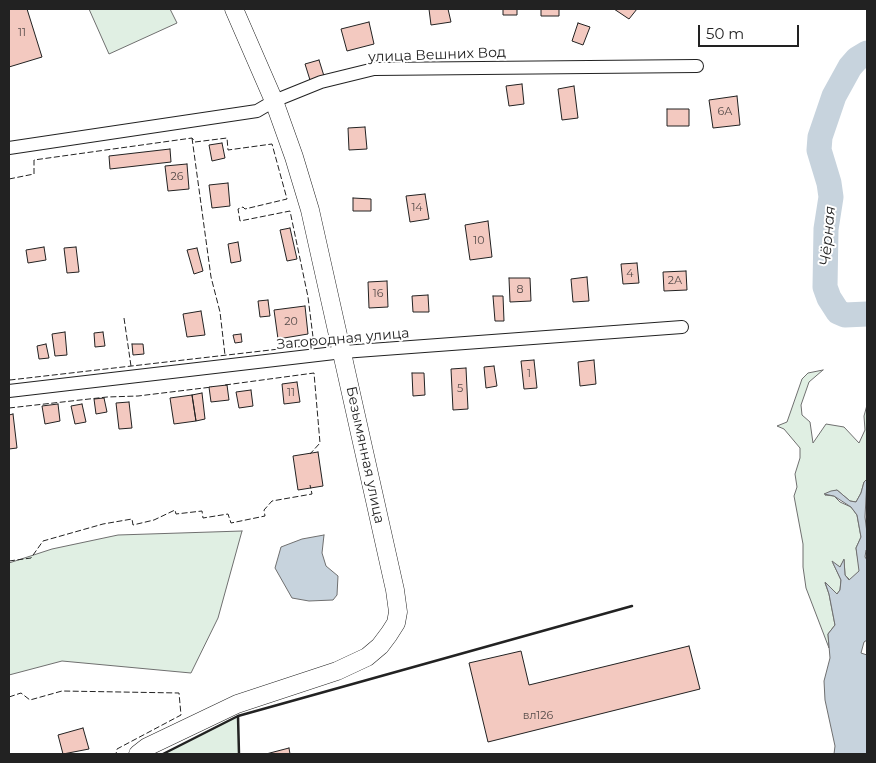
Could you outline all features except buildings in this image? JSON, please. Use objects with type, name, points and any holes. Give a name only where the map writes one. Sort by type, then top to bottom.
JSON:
[{"type":"street","name":"Безымянная улица","points":[[138,754],[147,747],[237,704],[353,665],[367,657],[380,646],[396,623],[398,602],[310,210],[274,101],[234,9]]},
{"type":"street","name":"улица Вешних Вод","points":[[9,148],[257,111],[274,101],[321,82],[374,70],[696,66]]},
{"type":"street","name":"Загородная улица","points":[[9,391],[343,352],[682,327]]},
{"type":"green space","points":[[89,9],[170,9],[177,23],[109,54]]},
{"type":"green space","points":[[823,370],[809,382],[801,405],[802,415],[810,422],[813,443],[826,424],[844,427],[859,443],[865,430],[864,416],[867,405],[867,479],[864,482],[861,493],[856,502],[850,501],[837,490],[825,495],[834,496],[840,502],[851,507],[857,515],[861,537],[856,548],[860,571],[850,580],[845,575],[844,560],[840,567],[833,563],[841,580],[840,590],[837,594],[825,583],[835,625],[828,634],[829,648],[806,588],[803,567],[803,544],[794,496],[797,487],[795,474],[800,458],[800,448],[784,429],[777,426],[787,422],[802,379],[808,373]]},
{"type":"green space","points":[[242,531],[218,618],[191,673],[62,661],[9,675],[9,563],[52,549],[118,535]]},
{"type":"green space","points":[[238,716],[239,754],[163,754]]},
{"type":"shaded area","points":[[825,287],[842,308],[851,311],[867,309],[867,320],[845,319],[841,321],[835,318],[827,306]]},
{"type":"shaded area","points":[[867,479],[865,517],[867,549],[865,557],[867,560],[867,640],[864,642],[861,653],[867,655],[867,754],[834,754],[835,746],[825,700],[824,681],[830,658],[828,634],[835,625],[825,582],[837,594],[840,590],[841,580],[832,561],[840,567],[844,559],[845,575],[849,580],[859,571],[856,548],[861,537],[857,515],[851,507],[834,496],[824,494],[837,490],[850,501],[856,502]]},
{"type":"shaded area","points":[[324,535],[322,553],[326,566],[338,576],[337,595],[333,600],[309,601],[292,598],[275,568],[281,547],[302,539]]},
{"type":"waterway","name":"Чёрная","points":[[867,53],[857,59],[850,67],[834,96],[820,137],[819,150],[829,183],[831,197],[826,229],[825,287],[829,298],[838,312],[845,315],[867,314]]},
{"type":"fence","points":[[192,138],[211,277],[220,312],[225,355]]},
{"type":"fence","points":[[9,179],[34,174],[34,160],[192,138],[195,142],[227,138],[228,150],[272,144],[287,199],[238,209],[240,221],[290,211],[308,297],[314,345],[10,380],[9,375]]},
{"type":"fence","points":[[124,318],[131,366]]},
{"type":"fence","points":[[225,385],[314,373],[320,443],[310,454]]},
{"type":"fence","points":[[9,408],[212,387]]},
{"type":"fence","points":[[9,561],[31,558],[43,541],[103,524],[132,519],[133,525],[154,520],[175,510],[176,514],[202,511],[203,518],[228,514],[231,523],[265,516],[264,510],[272,501],[312,494],[310,485]]},
{"type":"fence","points":[[9,697],[21,693],[30,700],[62,691],[179,693],[181,715],[117,749],[116,754]]},
{"type":"wall","points":[[163,754],[238,716],[632,606]]},
{"type":"wall","points":[[238,716],[239,754]]}]
